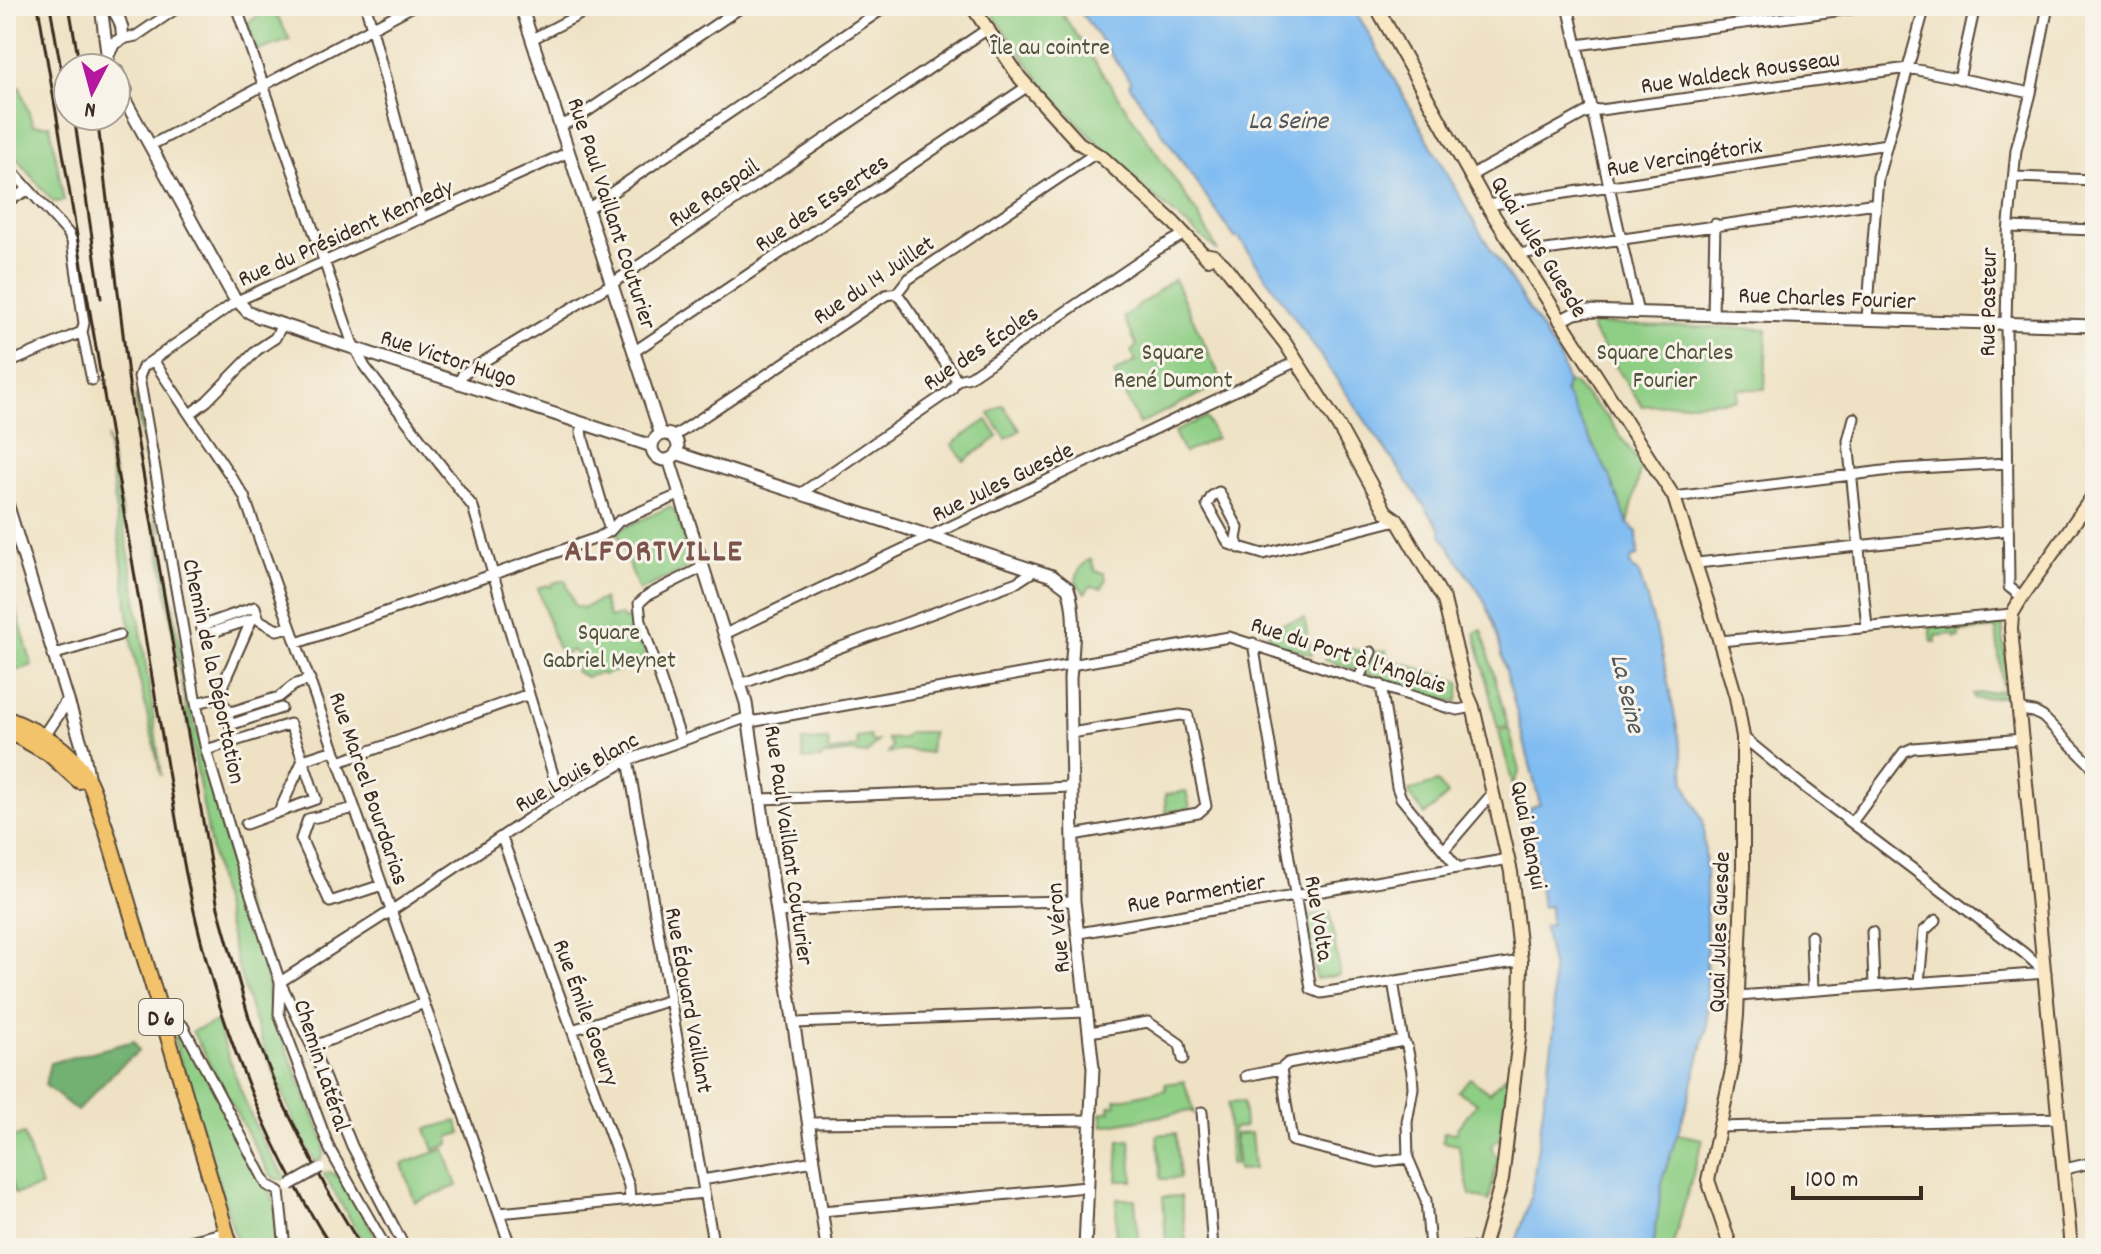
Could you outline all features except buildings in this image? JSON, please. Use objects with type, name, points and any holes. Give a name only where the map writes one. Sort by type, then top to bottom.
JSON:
[{"type":"main road","name":"Quai Blanqui","points":[[972,6],[1025,74],[1028,86],[1046,107],[1079,143],[1096,153],[1174,223],[1221,272],[1279,348],[1295,362],[1339,427],[1350,437],[1394,508],[1397,520],[1444,600],[1509,859],[1521,961],[1522,1006],[1527,1025],[1508,1181],[1493,1232],[1484,1245]]},
{"type":"main road","name":"Quai Jules Guesde","points":[[1376,6],[1487,205],[1674,497],[1720,641],[1736,697],[1743,737],[1743,868],[1732,1070],[1708,1180],[1731,1248]]},
{"type":"main road","points":[[2071,1248],[2011,641],[2012,614],[2095,493]]},
{"type":"main road","name":"D 6","points":[[6,718],[65,752],[89,780],[231,1248]]},
{"type":"main road","name":"Quai Blanqui","points":[[1476,721],[1494,766],[1515,858],[1525,948],[1521,961]]},
{"type":"main road","name":"D 6","points":[[6,730],[41,740],[96,803]]},
{"type":"street","points":[[6,10],[18,6]]},
{"type":"street","points":[[101,6],[107,52]]},
{"type":"street","points":[[110,6],[118,15],[122,39]]},
{"type":"street","points":[[111,52],[114,43],[136,36],[180,6]]},
{"type":"street","points":[[236,6],[356,350],[365,367],[473,507],[560,798]]},
{"type":"street","points":[[366,6],[422,219]]},
{"type":"street","points":[[157,142],[413,6]]},
{"type":"street","name":"Rue Paul Vaillant Couturier","points":[[521,6],[635,351],[667,436]]},
{"type":"street","points":[[532,39],[596,6]]},
{"type":"street","points":[[562,125],[576,119],[743,6]]},
{"type":"street","points":[[589,208],[887,6]]},
{"type":"street","points":[[1568,6],[1638,313]]},
{"type":"street","points":[[1577,45],[1874,6]]},
{"type":"street","points":[[1867,319],[1878,177],[1925,6]]},
{"type":"street","points":[[1959,79],[1975,6]]},
{"type":"street","name":"Rue Pasteur","points":[[2022,597],[2009,587],[2006,324],[2009,227],[2016,150],[2048,6]]},
{"type":"street","name":"Rue Raspail","points":[[458,384],[463,374],[613,283],[992,33]]},
{"type":"street","name":"Rue Waldeck Rousseau","points":[[1470,176],[1592,109],[1908,68],[2031,93]]},
{"type":"street","name":"Rue des Essertes","points":[[635,351],[1028,86]]},
{"type":"street","points":[[132,97],[237,287],[237,301]]},
{"type":"street","points":[[132,113],[237,301]]},
{"type":"street","name":"Rue Vercingétorix","points":[[1487,205],[1887,144]]},
{"type":"street","name":"Rue du Président Kennedy","points":[[150,362],[237,301],[569,152]]},
{"type":"street","name":"Rue du 14 Juillet","points":[[667,436],[886,295],[897,293],[907,280],[1096,153]]},
{"type":"street","points":[[6,164],[62,225],[72,241],[84,323],[82,332],[92,380]]},
{"type":"street","points":[[2014,177],[2095,180]]},
{"type":"street","points":[[6,202],[28,190]]},
{"type":"street","points":[[1518,254],[1876,203]]},
{"type":"street","points":[[1713,316],[1715,224]]},
{"type":"street","points":[[2009,227],[2095,230]]},
{"type":"street","name":"Rue des Écoles","points":[[800,494],[951,390],[957,380],[970,377],[1183,235]]},
{"type":"street","points":[[897,293],[957,380]]},
{"type":"street","name":"Rue Victor Hugo","points":[[237,301],[253,314],[282,325],[652,446]]},
{"type":"street","name":"Rue Charles Fourier","points":[[1560,321],[1580,312],[2095,326]]},
{"type":"street","points":[[190,414],[257,350],[275,338],[282,325]]},
{"type":"street","points":[[6,364],[82,332]]},
{"type":"street","name":"Rue Marcel Bourdarias","points":[[150,362],[190,414],[244,496],[511,1248]]},
{"type":"street","name":"Chemin de la Déportation","points":[[150,362],[141,370],[139,379],[196,703],[206,750],[280,982]]},
{"type":"street","name":"Rue Jules Guesde","points":[[725,634],[1295,362]]},
{"type":"street","points":[[1854,418],[1848,441],[1867,627]]},
{"type":"street","points":[[583,425],[581,432],[610,531]]},
{"type":"street","points":[[673,456],[678,445],[667,436],[652,446],[659,458],[673,456],[800,494],[1034,571]]},
{"type":"street","name":"Rue Paul Vaillant Couturier","points":[[673,456],[681,494],[741,684],[749,720],[827,1248]]},
{"type":"street","points":[[1674,497],[1899,469],[2008,463]]},
{"type":"street","points":[[1239,548],[1236,539],[1238,528],[1219,492],[1212,496],[1207,505],[1224,538],[1229,544],[1239,548],[1263,554],[1397,520]]},
{"type":"street","points":[[297,643],[597,538],[610,531],[619,521],[681,494]]},
{"type":"street","points":[[6,500],[83,749],[89,780]]},
{"type":"street","points":[[1697,563],[2008,530]]},
{"type":"street","points":[[681,740],[641,621],[639,603],[648,595],[703,567]]},
{"type":"street","points":[[741,684],[1017,582],[1034,571]]},
{"type":"street","name":"Rue Véron","points":[[1034,571],[1064,583],[1071,603],[1074,901],[1093,1068],[1085,1248]]},
{"type":"street","points":[[184,640],[204,635],[201,626],[255,607],[255,618],[217,698]]},
{"type":"street","points":[[1720,641],[2012,614]]},
{"type":"street","points":[[255,618],[277,630],[290,627]]},
{"type":"street","points":[[52,655],[119,635]]},
{"type":"street","name":"Rue du Port à l'Anglais","points":[[1071,665],[1229,637],[1449,708],[1473,707]]},
{"type":"street","name":"Rue Volta","points":[[1253,643],[1311,989],[1321,993],[1521,961]]},
{"type":"street","points":[[1359,678],[1371,652]]},
{"type":"street","name":"Rue Louis Blanc","points":[[280,982],[560,798],[628,760],[743,719],[877,701],[1071,665]]},
{"type":"street","points":[[228,713],[279,697],[294,685],[310,679]]},
{"type":"street","points":[[1381,685],[1401,798],[1458,868]]},
{"type":"street","points":[[339,762],[529,694]]},
{"type":"street","points":[[196,703],[217,698]]},
{"type":"street","points":[[217,698],[227,708],[230,725],[281,708]]},
{"type":"street","points":[[41,740],[67,701]]},
{"type":"street","points":[[2020,710],[2043,717],[2095,769]]},
{"type":"street","points":[[1071,733],[1188,716],[1206,806],[1198,813],[1073,835]]},
{"type":"street","points":[[206,750],[290,724],[316,799],[246,824]]},
{"type":"street","points":[[1743,737],[2046,973]]},
{"type":"street","points":[[1852,822],[1904,752],[1913,748],[2023,739]]},
{"type":"street","points":[[279,812],[303,760],[334,750]]},
{"type":"street","name":"Rue Édouard Vaillant","points":[[628,760],[714,1248]]},
{"type":"street","points":[[761,799],[1071,787]]},
{"type":"street","points":[[1444,850],[1492,794]]},
{"type":"street","points":[[355,808],[308,819],[301,839],[330,902],[382,885]]},
{"type":"street","name":"Rue Émile Goeury","points":[[502,838],[629,1186],[630,1201]]},
{"type":"street","name":"Rue Parmentier","points":[[1079,933],[1509,859]]},
{"type":"street","points":[[777,912],[923,904],[1074,901]]},
{"type":"street","points":[[1919,982],[1924,931],[1936,920]]},
{"type":"street","points":[[1872,932],[1874,985]]},
{"type":"street","points":[[1811,936],[1813,990]]},
{"type":"street","points":[[1738,996],[2046,973]]},
{"type":"street","points":[[1393,981],[1403,1041],[1407,1046],[1412,1072],[1413,1088],[1407,1122],[1408,1158],[1426,1200],[1430,1248]]},
{"type":"street","name":"Chemin Latéral","points":[[280,982],[312,1047],[352,1146],[405,1248]]},
{"type":"street","name":"Chemin Latéral","points":[[280,982],[279,1014],[335,1161],[386,1248]]},
{"type":"street","points":[[572,1030],[670,1000]]},
{"type":"street","points":[[312,1047],[424,1003]]},
{"type":"street","points":[[795,1023],[1087,1012]]},
{"type":"street","points":[[160,1016],[183,1026],[267,1185],[279,1191]]},
{"type":"street","points":[[1090,1032],[1148,1022],[1180,1044],[1183,1059]]},
{"type":"street","points":[[1246,1076],[1281,1069],[1288,1063],[1403,1041]]},
{"type":"street","points":[[1281,1069],[1292,1141],[1378,1162],[1408,1158]]},
{"type":"street","points":[[1202,1112],[1213,1248]]},
{"type":"street","points":[[1719,1127],[2060,1118]]},
{"type":"street","points":[[809,1123],[1091,1120]]},
{"type":"street","points":[[279,1191],[335,1161]]},
{"type":"street","points":[[702,1180],[814,1161]]},
{"type":"street","points":[[2065,1169],[2095,1162]]},
{"type":"street","points":[[822,1211],[1087,1187]]},
{"type":"street","points":[[279,1191],[285,1248]]},
{"type":"street","points":[[499,1213],[704,1193]]},
{"type":"street","points":[[161,1248],[226,1232]]},
{"type":"street","points":[[1452,1248],[1472,1248]]},
{"type":"green space","points":[[272,6],[290,40],[257,51],[248,23]]},
{"type":"green space","name":"Île au cointre","points":[[987,6],[1057,6],[1197,213],[1218,251],[1135,181],[1050,94]]},
{"type":"green space","points":[[6,75],[12,79],[13,87],[20,87],[33,125],[50,125],[64,201],[53,202],[6,146]]},
{"type":"green space","name":"Square René Dumont","points":[[1174,279],[1223,383],[1139,424],[1114,373],[1136,361],[1131,351],[1137,346],[1124,317]]},
{"type":"green space","name":"Square Charles Fourier","points":[[1594,324],[1767,329],[1765,389],[1738,389],[1737,400],[1642,406],[1591,329]]},
{"type":"green space","points":[[1567,382],[1574,384],[1608,418],[1637,460],[1642,462],[1628,524],[1565,392]]},
{"type":"green space","points":[[137,395],[191,711],[238,887],[268,975],[272,1014],[325,1143],[323,1156],[317,1163],[295,1124],[263,1044],[228,927],[180,674]]},
{"type":"green space","points":[[1003,405],[1020,430],[1006,439],[989,414]]},
{"type":"green space","points":[[1206,417],[1216,438],[1184,453],[1174,432]]},
{"type":"green space","points":[[987,420],[998,437],[964,461],[952,444]]},
{"type":"green space","points":[[107,437],[137,606],[161,776],[132,646]]},
{"type":"green space","points":[[669,507],[675,510],[692,562],[690,567],[639,591],[617,531]]},
{"type":"green space","points":[[1091,559],[1095,571],[1104,573],[1106,579],[1102,588],[1090,586],[1085,593],[1076,582],[1082,566]]},
{"type":"green space","points":[[6,573],[32,665],[6,674]]},
{"type":"green space","name":"Square Gabriel Meynet","points":[[565,580],[575,606],[583,608],[603,599],[609,618],[621,615],[624,620],[633,617],[646,653],[636,666],[586,677],[575,671],[582,659],[572,650],[563,655],[556,645],[538,588],[551,587],[553,583]]},
{"type":"green space","points":[[1304,618],[1312,655],[1269,641],[1269,627]]},
{"type":"green space","points":[[2002,622],[2009,696],[1974,699],[1973,694],[2003,691],[1996,629],[1958,632],[1959,637],[1955,638],[1953,634],[1936,636],[1936,642],[1932,642],[1930,627]]},
{"type":"green space","points":[[1482,630],[1508,727],[1498,729],[1475,633]]},
{"type":"green space","points":[[1328,646],[1371,652],[1386,650],[1387,658],[1460,682],[1458,701],[1325,660]]},
{"type":"green space","points":[[1509,729],[1520,771],[1513,785],[1499,732]]},
{"type":"green space","points":[[932,732],[930,753],[907,750],[888,753],[892,746],[887,739],[904,738],[908,733]]},
{"type":"green space","points":[[870,736],[872,742],[878,741],[867,754],[852,752],[803,760],[802,741],[828,740],[829,752],[858,747],[857,738]]},
{"type":"green space","points":[[1438,782],[1448,795],[1425,815],[1409,791]]},
{"type":"green space","points":[[1186,791],[1190,808],[1166,813],[1165,795]]},
{"type":"green space","points":[[1330,912],[1340,975],[1316,979],[1306,916]]},
{"type":"green space","points":[[216,1022],[255,1126],[288,1179],[274,1179],[269,1173],[192,1031]]},
{"type":"green space","points":[[173,1037],[185,1038],[276,1204],[281,1248],[239,1248]]},
{"type":"green space","points":[[134,1041],[139,1051],[77,1111],[45,1085],[50,1063]]},
{"type":"green space","points":[[1508,1074],[1501,1139],[1492,1144],[1498,1158],[1489,1201],[1470,1195],[1458,1145],[1443,1142],[1444,1132],[1456,1133],[1477,1103],[1458,1091],[1470,1078],[1489,1093]]},
{"type":"green space","points":[[1184,1081],[1194,1113],[1190,1111],[1103,1126],[1101,1113],[1110,1111],[1109,1106],[1116,1105],[1115,1100],[1166,1090],[1165,1084]]},
{"type":"green space","points":[[1243,1102],[1245,1127],[1233,1128],[1235,1165],[1230,1165],[1228,1103]]},
{"type":"green space","points":[[457,1121],[461,1133],[449,1137],[449,1144],[434,1150],[426,1129]]},
{"type":"green space","points":[[1176,1133],[1180,1178],[1161,1179],[1157,1135]]},
{"type":"green space","points":[[1251,1133],[1254,1169],[1238,1170],[1235,1134]]},
{"type":"green space","points":[[24,1134],[41,1187],[15,1194],[6,1166],[6,1140]]},
{"type":"green space","points":[[1677,1134],[1703,1139],[1672,1248],[1653,1248],[1663,1177]]},
{"type":"green space","points":[[1130,1140],[1133,1181],[1117,1181],[1119,1141]]},
{"type":"green space","points":[[444,1149],[457,1186],[415,1202],[402,1164]]},
{"type":"green space","points":[[329,1172],[344,1180],[382,1248],[367,1248],[323,1173]]},
{"type":"green space","points":[[1181,1196],[1186,1242],[1166,1244],[1163,1197]]},
{"type":"green space","points":[[1117,1199],[1135,1199],[1139,1246],[1115,1247]]},
{"type":"water","name":"La Seine","points":[[1076,6],[1353,6],[1477,227],[1561,360],[1567,382],[1565,392],[1610,477],[1628,524],[1637,532],[1638,556],[1633,557],[1630,563],[1633,570],[1639,573],[1661,648],[1683,757],[1685,783],[1703,821],[1707,1028],[1685,1111],[1663,1177],[1653,1248],[1514,1248],[1531,1196],[1554,1029],[1552,966],[1544,926],[1551,925],[1550,906],[1542,907],[1529,809],[1540,804],[1494,624],[1483,598],[1441,535],[1441,530]]},
{"type":"railway","points":[[38,6],[181,848],[204,953],[219,1005],[256,1105],[304,1201],[332,1248]]},
{"type":"railway","points":[[50,6],[58,52]]},
{"type":"railway","points":[[69,6],[77,52]]},
{"type":"railway","points":[[76,132],[101,298]]},
{"type":"railway","points":[[99,132],[132,409],[218,908],[249,1018],[281,1099],[326,1188],[362,1248]]},
{"type":"district","name":"ALFORTVILLE","points":[[654,549]]}]
